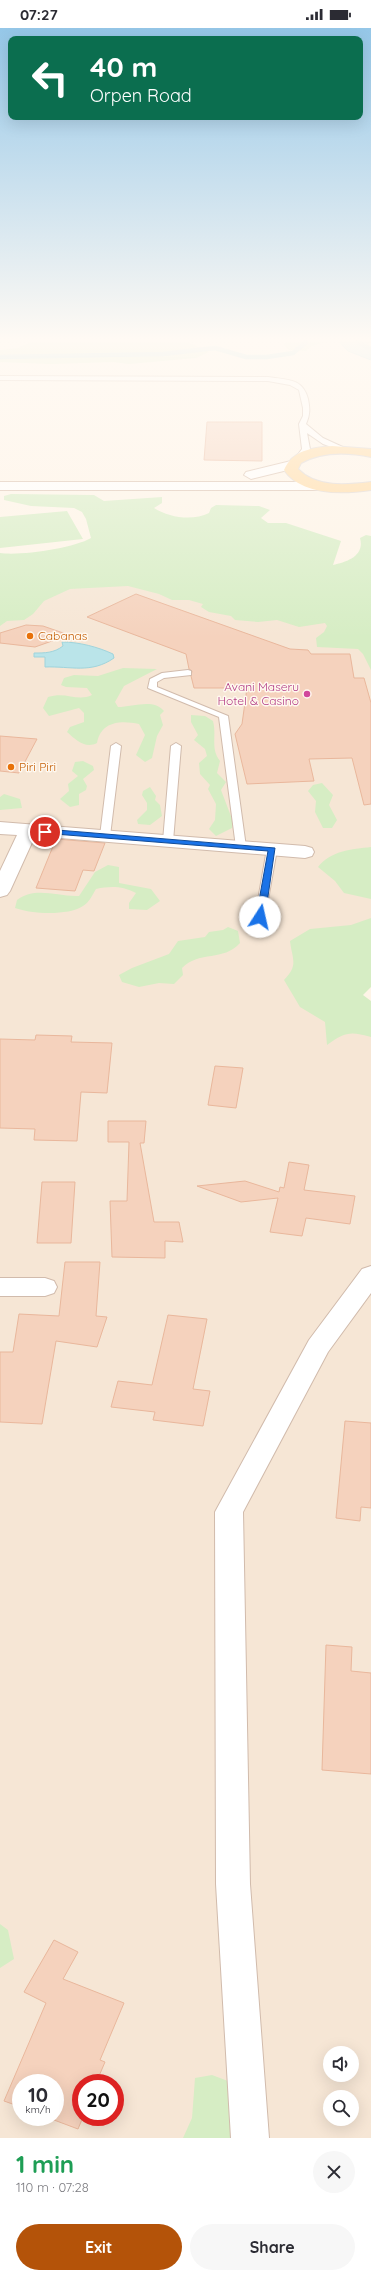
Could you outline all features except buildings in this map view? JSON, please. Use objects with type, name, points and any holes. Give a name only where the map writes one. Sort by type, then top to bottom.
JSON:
[{"type":"main road","points":[[367,500],[300,479],[291,470],[296,461],[319,451],[349,450],[371,452]]},
{"type":"main road","points":[[325,487],[371,486]]},
{"type":"street","points":[[184,487],[279,470],[296,461]]},
{"type":"street","points":[[0,486],[325,487]]},
{"type":"street","points":[[0,828],[305,852]]},
{"type":"street","points":[[0,891],[29,830]]},
{"type":"street","points":[[250,2138],[234,1884],[229,1512],[318,1347],[371,1275]]},
{"type":"street","points":[[0,1287],[45,1287]]},
{"type":"lane","points":[[296,461],[306,449],[305,440]]},
{"type":"lane","points":[[319,440],[328,446],[349,450]]},
{"type":"lane","points":[[188,673],[162,676],[153,681],[152,688],[223,716],[241,847]]},
{"type":"lane","points":[[105,836],[116,746]]},
{"type":"lane","points":[[168,841],[176,746]]},
{"type":"lane","points":[[260,917],[272,849]]},
{"type":"shaded area","points":[[65,575],[327,618],[371,635],[371,925],[353,999],[371,1013],[371,2138],[0,2138],[0,603]]},
{"type":"green space","points":[[11,494],[94,495],[104,501],[162,497],[162,503],[154,508],[174,516],[189,518],[209,513],[211,508],[216,505],[259,506],[270,510],[261,518],[268,523],[286,523],[341,541],[333,565],[354,557],[360,549],[360,538],[366,535],[371,536],[371,670],[363,654],[358,649],[317,647],[316,638],[324,632],[327,626],[325,623],[299,627],[277,620],[258,622],[235,620],[231,616],[209,612],[201,607],[203,604],[189,600],[172,600],[159,594],[128,586],[70,589],[44,601],[33,614],[24,620],[7,621],[0,626],[0,553],[9,554],[34,552],[60,548],[83,542],[91,538],[86,519],[82,512],[74,508],[31,506],[4,500],[4,496]]},
{"type":"green space","points":[[67,511],[83,539],[0,548],[0,517]]},
{"type":"green space","points":[[123,668],[157,669],[124,686],[115,702],[118,707],[149,704],[160,707],[164,711],[160,715],[163,725],[157,736],[152,758],[145,762],[136,755],[145,735],[139,724],[119,722],[107,726],[99,736],[97,743],[89,745],[81,743],[67,732],[70,727],[84,722],[84,713],[79,708],[49,716],[43,708],[48,697],[54,695],[87,697],[92,695],[87,688],[66,687],[61,685],[64,678],[74,675],[98,676]]},
{"type":"green space","points":[[191,715],[205,716],[213,721],[214,747],[220,761],[217,773],[226,782],[221,790],[232,819],[232,828],[216,836],[209,829],[215,820],[216,804],[208,789],[210,785],[200,774],[199,763],[207,756],[205,749],[194,740],[198,735],[191,722]]},
{"type":"green space","points":[[83,761],[93,766],[94,770],[83,779],[87,786],[86,790],[79,794],[79,805],[70,807],[60,799],[69,791],[68,784],[78,776],[72,771],[75,762]]},
{"type":"green space","points":[[322,783],[333,795],[329,805],[337,820],[332,828],[323,828],[315,812],[316,801],[308,791],[313,785]]},
{"type":"green space","points":[[150,787],[156,796],[155,800],[160,805],[162,816],[150,825],[138,824],[137,820],[147,810],[147,803],[142,795],[143,791]]},
{"type":"green space","points":[[4,794],[20,799],[22,808],[0,810],[0,797]]},
{"type":"green space","points":[[371,847],[371,899],[344,893],[335,881],[318,867],[329,857],[335,854],[349,850]]},
{"type":"green space","points":[[108,865],[119,867],[119,883],[151,889],[160,901],[147,910],[129,909],[129,903],[136,893],[126,889],[107,887],[96,889],[85,905],[68,911],[59,913],[40,913],[15,908],[17,900],[32,894],[47,893],[79,896],[95,872]]},
{"type":"green space","points":[[371,918],[371,987],[363,995],[371,1001],[371,1037],[353,1033],[343,1035],[327,1045],[325,1022],[300,1007],[284,980],[289,975],[293,966],[290,941],[310,929],[351,925]]},
{"type":"green space","points":[[228,927],[238,931],[240,943],[233,949],[219,955],[196,959],[189,963],[182,968],[183,975],[174,984],[159,983],[139,987],[122,982],[119,975],[132,968],[169,954],[178,941],[205,937],[209,932],[223,930]]},
{"type":"green space","points":[[0,1924],[8,1930],[14,1959],[0,1968]]},
{"type":"green space","points":[[212,2075],[228,2081],[243,2138],[183,2138],[192,2118],[195,2078]]},
{"type":"water","points":[[62,642],[95,647],[113,654],[114,658],[97,666],[81,668],[45,667],[45,657],[34,657],[34,653],[49,652],[60,648],[63,646]]},
{"type":"place","name":"Cabanas","points":[[30,636]]},
{"type":"place","name":"Avani Maseru Hotel & Casino","points":[[307,694]]},
{"type":"place","name":"Piri Piri","points":[[11,767]]},
{"type":"route","points":[[45,832],[272,849],[260,917]]}]
